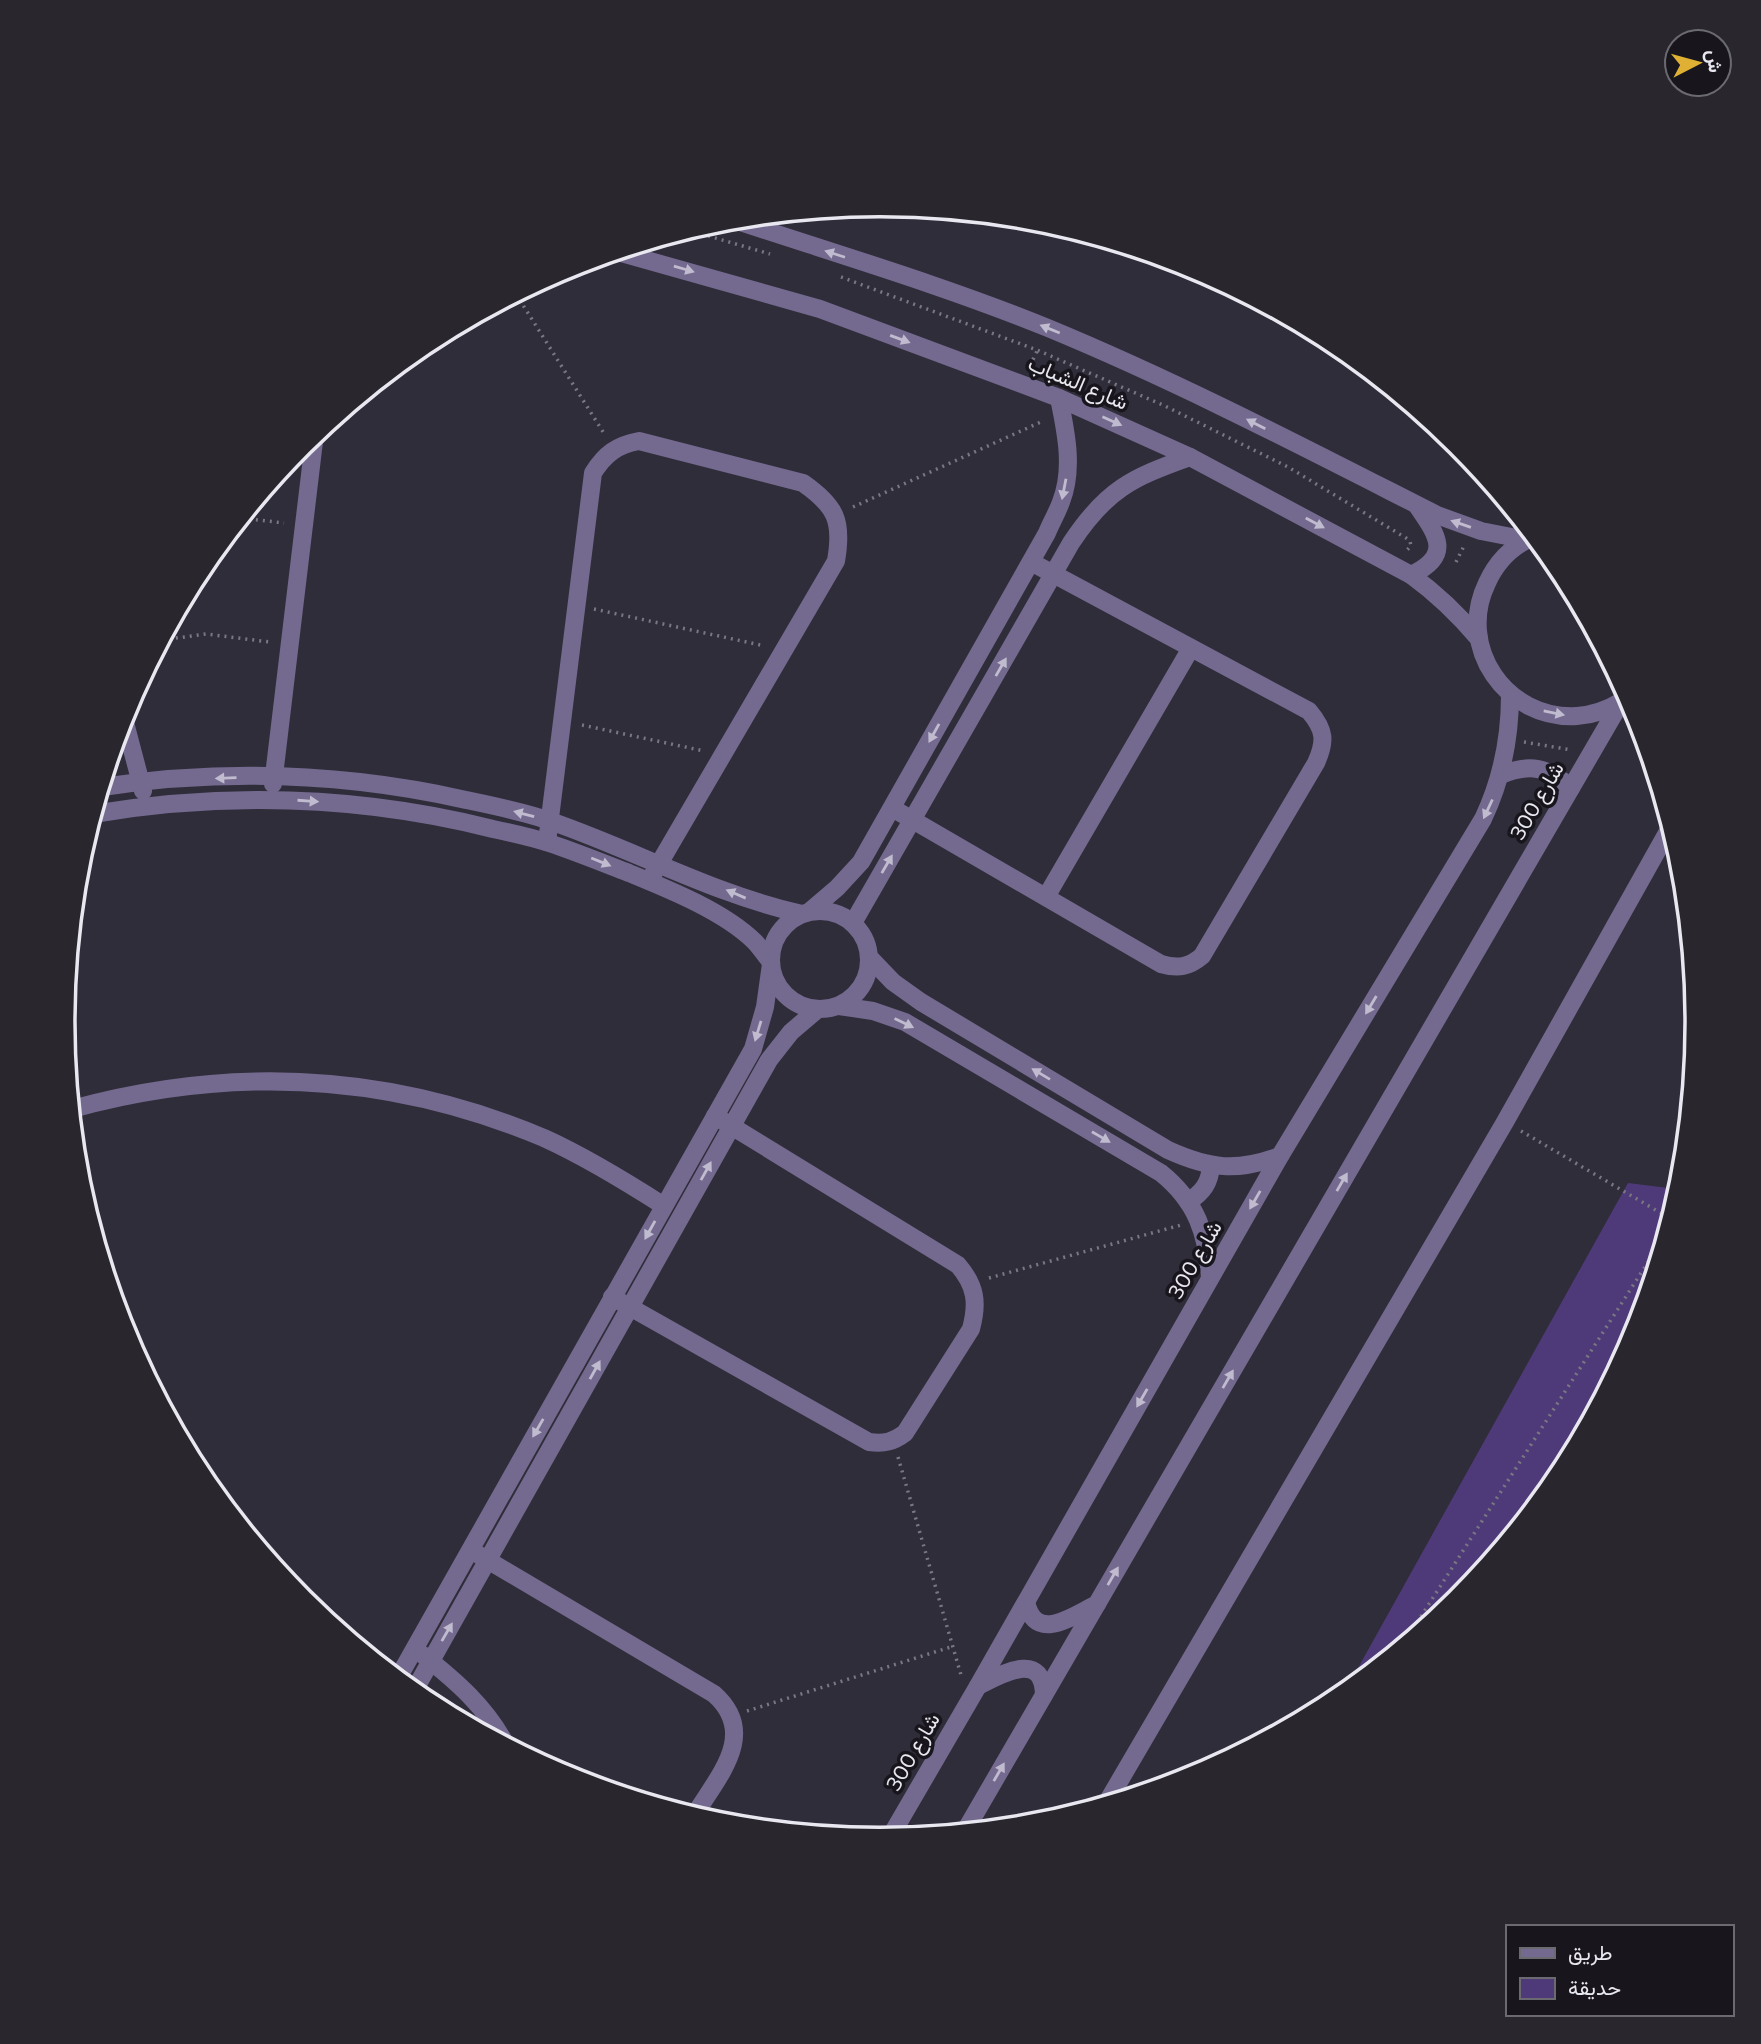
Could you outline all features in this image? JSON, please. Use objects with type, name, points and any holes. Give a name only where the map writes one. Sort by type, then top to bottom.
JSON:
[{"type":"street","name":"شارع الشباب","points":[[756,227],[1047,328],[1184,388],[1459,524],[1504,536],[1523,537]]},
{"type":"street","name":"شارع الشباب","points":[[634,255],[820,309],[1021,384],[1061,405],[1190,457],[1411,575],[1436,593],[1479,639]]},
{"type":"street","points":[[403,1670],[752,1049],[765,1007],[775,938],[791,920],[837,888],[861,862],[1031,562],[1062,500],[1068,467],[1061,405]]},
{"type":"street","points":[[547,842],[593,473],[601,459],[626,443],[639,441],[803,483],[822,496],[835,515],[840,538],[836,561],[649,881]]},
{"type":"street","points":[[272,799],[313,451]]},
{"type":"street","points":[[853,923],[1087,519],[1108,497],[1132,480],[1190,457]]},
{"type":"street","points":[[1411,575],[1424,569],[1433,561],[1438,551],[1438,540],[1433,529],[1416,504]]},
{"type":"street","points":[[1526,541],[1507,553],[1492,571],[1482,592],[1477,616],[1485,661],[1510,695],[1532,708],[1554,715],[1577,716],[1600,712],[1619,702]]},
{"type":"street","points":[[892,808],[1161,964],[1183,967],[1202,956],[1316,763],[1322,750],[1323,736],[1318,722],[1309,711],[1031,562]]},
{"type":"street","points":[[1046,897],[1191,648]]},
{"type":"street","name":"شارع 300","points":[[896,1827],[1280,1156],[1483,819],[1501,775],[1508,740],[1510,695]]},
{"type":"street","name":"شارع 300","points":[[970,1822],[1621,706]]},
{"type":"street","points":[[129,735],[146,805]]},
{"type":"street","points":[[1501,775],[1515,769],[1530,768],[1559,777],[1571,788]]},
{"type":"street","points":[[111,786],[141,781],[274,776],[328,778],[422,791],[550,821],[749,900],[806,912],[833,912],[844,916],[862,933],[869,957],[864,981],[849,1000],[839,1006]]},
{"type":"street","points":[[104,812],[146,805],[272,799],[362,805],[438,816],[547,842],[649,881],[712,911],[755,942],[771,963],[773,976],[786,996],[807,1007],[818,1009],[839,1006],[873,1011],[905,1022],[1161,1173],[1177,1186],[1198,1220],[1208,1248],[1210,1278]]},
{"type":"street","points":[[1112,1793],[1505,1122],[1664,839]]},
{"type":"street","points":[[869,957],[893,982],[920,1002],[1168,1150],[1191,1160],[1235,1167],[1259,1164],[1280,1156]]},
{"type":"street","points":[[419,1682],[769,1060],[797,1026],[818,1009]]},
{"type":"street","points":[[80,1107],[144,1092],[211,1083],[279,1081],[347,1085],[415,1097],[481,1114],[545,1139],[606,1169],[664,1206]]},
{"type":"street","points":[[612,1297],[869,1442],[881,1444],[893,1441],[905,1433],[971,1329],[975,1312],[974,1295],[966,1274],[958,1265],[715,1116]]},
{"type":"street","points":[[1188,1202],[1206,1187],[1211,1165]]},
{"type":"street","points":[[469,1549],[714,1694],[725,1704],[732,1716],[734,1746],[699,1806]]},
{"type":"street","points":[[1026,1602],[1032,1617],[1045,1625],[1054,1625],[1097,1604]]},
{"type":"street","points":[[415,1648],[475,1699],[498,1730]]},
{"type":"street","points":[[978,1686],[1023,1667],[1040,1676],[1044,1695]]},
{"type":"path","points":[[707,236],[779,257]]},
{"type":"path","points":[[831,274],[1037,350],[1165,407],[1288,467],[1406,538]]},
{"type":"path","points":[[521,302],[614,449]]},
{"type":"path","points":[[1021,384],[1047,328]]},
{"type":"path","points":[[835,515],[1061,405]]},
{"type":"path","points":[[252,519],[304,525]]},
{"type":"path","points":[[576,605],[784,650]]},
{"type":"path","points":[[173,639],[206,634],[290,645]]},
{"type":"path","points":[[562,720],[723,755]]},
{"type":"path","points":[[1508,740],[1591,753]]},
{"type":"path","points":[[1505,1122],[1662,1214]]},
{"type":"path","points":[[970,1284],[1198,1220]]},
{"type":"path","points":[[1419,1620],[1649,1260]]},
{"type":"path","points":[[893,1441],[969,1703]]},
{"type":"path","points":[[732,1716],[954,1646]]},
{"type":"green space","points":[[1628,1183],[1668,1188],[1643,1281],[1603,1378],[1578,1425],[1550,1469],[1486,1553],[1411,1627],[1356,1672]]}]
